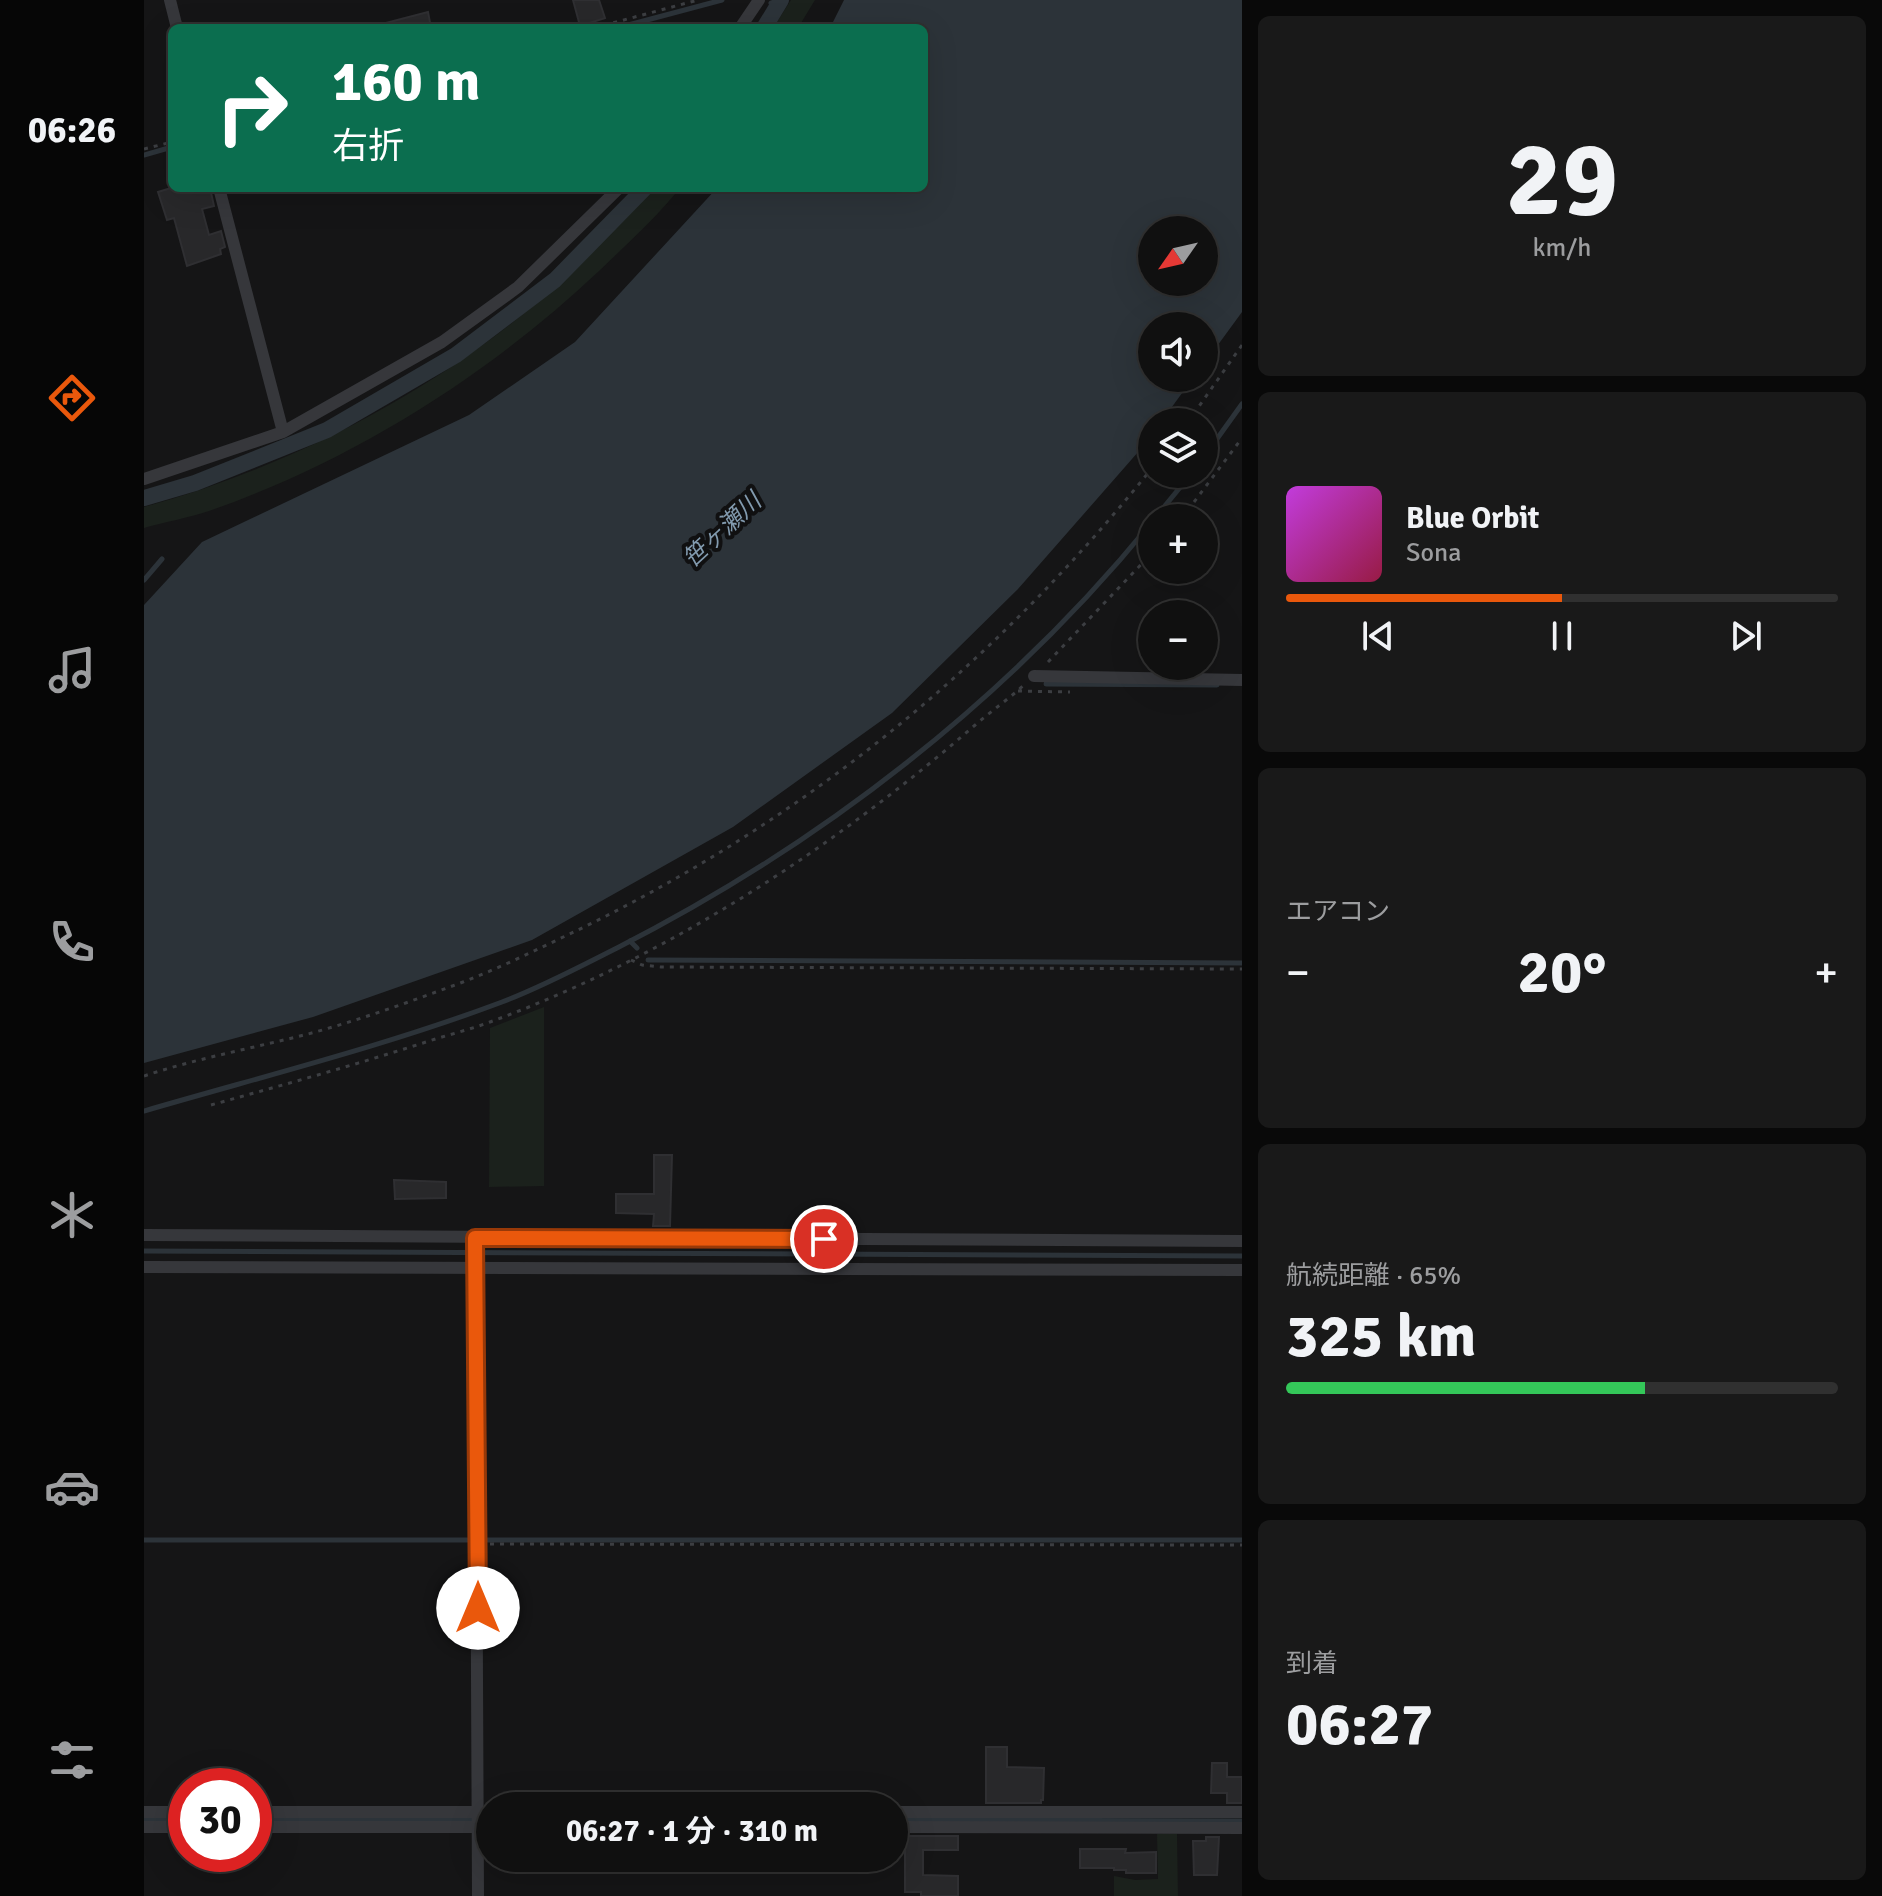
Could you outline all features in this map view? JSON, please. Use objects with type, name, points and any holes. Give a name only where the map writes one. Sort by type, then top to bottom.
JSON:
[{"type":"street","points":[[170,0],[176,24]]},
{"type":"street","points":[[743,24],[759,0]]},
{"type":"street","points":[[220,192],[283,432]]},
{"type":"street","points":[[144,479],[283,432],[442,342],[518,287],[615,192]]},
{"type":"street","points":[[1034,676],[1242,680]]},
{"type":"street","points":[[144,1235],[475,1252],[1242,1270]]},
{"type":"street","points":[[144,1267],[475,1252],[1242,1241]]},
{"type":"street","points":[[475,1252],[482,1792]]},
{"type":"street","points":[[144,1812],[168,1812]]},
{"type":"street","points":[[908,1812],[1242,1812]]},
{"type":"street","points":[[272,1813],[476,1819]]},
{"type":"street","points":[[272,1826],[476,1819]]},
{"type":"street","points":[[144,1827],[168,1827]]},
{"type":"street","points":[[908,1827],[1242,1828]]},
{"type":"street","points":[[478,1896],[479,1872]]},
{"type":"path","points":[[609,24],[698,0]]},
{"type":"path","points":[[144,149],[168,143]]},
{"type":"path","points":[[1198,408],[1242,345]]},
{"type":"path","points":[[1192,504],[1242,438]]},
{"type":"path","points":[[144,1076],[310,1033],[465,981],[634,903],[688,873],[827,781],[920,710],[1029,608],[1099,534],[1138,485]]},
{"type":"path","points":[[211,1105],[488,1023],[544,1001],[631,960],[760,885],[847,827],[1034,676],[1138,568]]},
{"type":"path","points":[[631,960],[661,967],[1242,969]]},
{"type":"path","points":[[477,1541],[1242,1545]]},
{"type":"shaded area","points":[[791,0],[815,0],[800,24],[776,24]]},
{"type":"shaded area","points":[[649,192],[677,192],[641,231],[557,309],[512,345],[417,411],[367,441],[263,491],[209,511],[144,528],[144,507],[242,475],[290,455],[383,409],[427,382],[512,323],[585,257]]},
{"type":"shaded area","points":[[544,1007],[544,1186],[489,1187],[490,1028]]},
{"type":"shaded area","points":[[1157,1834],[1177,1834],[1178,1896],[1114,1896],[1114,1876],[1135,1880],[1158,1879]]},
{"type":"water","name":"笹ヶ瀬川","points":[[844,0],[1242,0],[1242,312],[1218,345],[1218,312],[1138,312],[1138,392],[1183,392],[1171,408],[1138,408],[1138,452],[1018,589],[892,713],[733,827],[532,940],[313,1017],[144,1063],[144,605],[202,542],[469,415],[575,342],[713,192],[928,192],[928,24],[832,24]]},
{"type":"building","points":[[573,0],[599,0],[605,18],[579,24]]},
{"type":"building","points":[[428,12],[430,24],[382,24]]},
{"type":"building","points":[[168,189],[168,192],[211,192],[214,206],[202,209],[209,235],[221,231],[225,247],[220,249],[221,254],[187,266],[174,218],[167,220],[158,192]]},
{"type":"building","points":[[654,1155],[672,1155],[670,1226],[653,1226],[654,1214],[616,1213],[616,1194],[654,1194]]},
{"type":"building","points":[[394,1180],[446,1182],[446,1198],[395,1199]]},
{"type":"building","points":[[986,1747],[1007,1747],[1007,1767],[1044,1768],[1041,1803],[986,1803]]},
{"type":"building","points":[[1212,1763],[1227,1763],[1227,1777],[1242,1777],[1242,1803],[1227,1803],[1227,1793],[1211,1793]]},
{"type":"building","points":[[908,1836],[958,1836],[958,1850],[923,1850],[923,1875],[958,1876],[958,1896],[921,1896],[921,1892],[905,1892]]},
{"type":"building","points":[[1206,1837],[1219,1837],[1217,1875],[1194,1875],[1193,1841],[1206,1841]]},
{"type":"building","points":[[1080,1849],[1156,1852],[1156,1873],[1080,1868]]},
{"type":"waterway","points":[[632,24],[722,0]]},
{"type":"waterway","points":[[766,24],[781,0]]},
{"type":"waterway","points":[[771,3],[778,7]]},
{"type":"waterway","points":[[144,155],[168,148]]},
{"type":"waterway","points":[[144,498],[195,483],[327,430],[456,355],[555,280],[641,192]]},
{"type":"waterway","points":[[1218,437],[1242,404]]},
{"type":"waterway","points":[[1166,504],[1180,488]]},
{"type":"waterway","points":[[144,1111],[369,1047],[502,1002],[617,948],[693,907],[766,863],[907,763],[973,708],[1036,649],[1138,538]]},
{"type":"waterway","points":[[144,580],[162,559]]},
{"type":"waterway","points":[[1046,684],[1217,685]]},
{"type":"waterway","points":[[630,941],[637,948]]},
{"type":"waterway","points":[[648,960],[1242,963]]},
{"type":"waterway","points":[[144,1251],[1242,1256]]},
{"type":"waterway","points":[[144,1540],[1242,1540]]},
{"type":"waterway","points":[[144,1820],[168,1820]]},
{"type":"waterway","points":[[272,1820],[476,1820]]},
{"type":"waterway","points":[[908,1820],[1242,1821]]},
{"type":"route","points":[[478,1608],[475,1238],[824,1239]]}]
